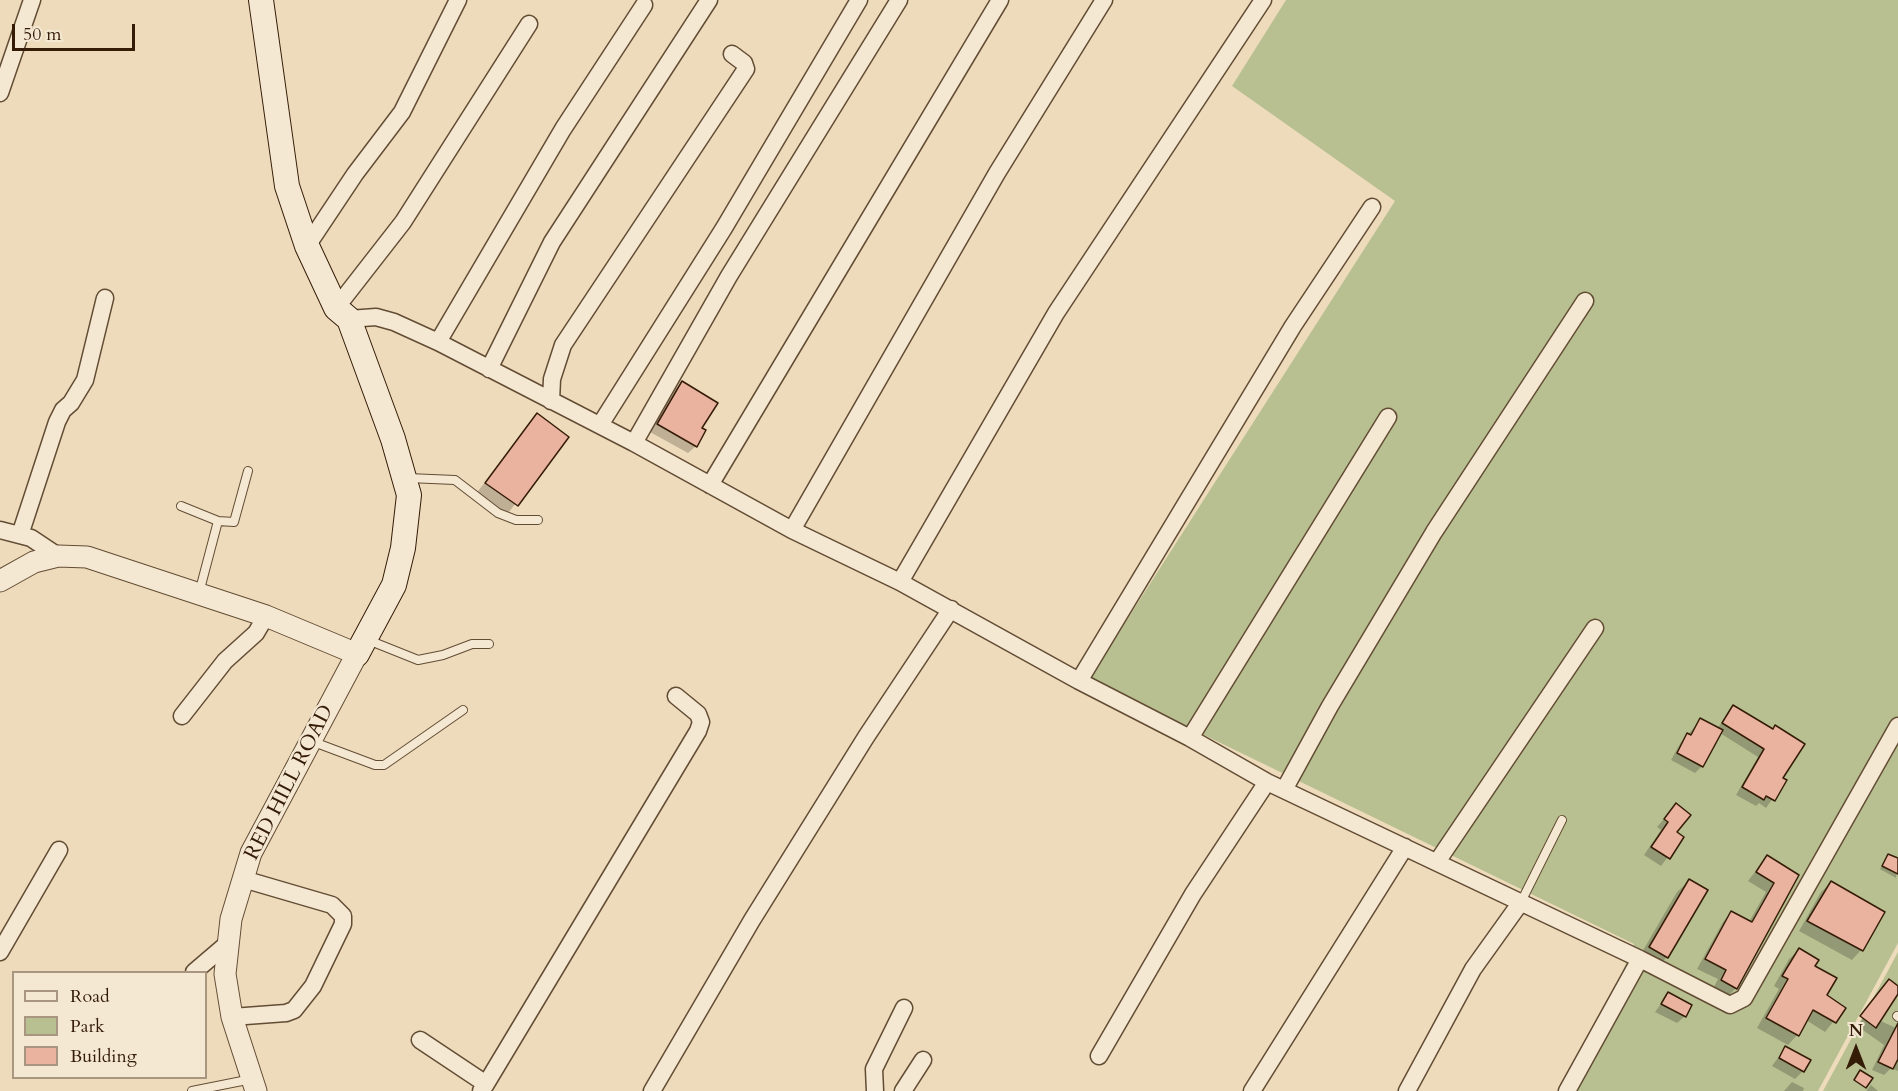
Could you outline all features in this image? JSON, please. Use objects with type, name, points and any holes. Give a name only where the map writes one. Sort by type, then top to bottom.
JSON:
[{"type":"main road","points":[[258,1],[287,186],[306,246],[342,313],[409,495],[403,548],[394,585],[361,647]]},
{"type":"street","points":[[0,93],[32,0]]},
{"type":"street","points":[[306,246],[355,174],[402,112],[458,0]]},
{"type":"street","points":[[489,369],[552,242],[709,0]]},
{"type":"street","points":[[600,426],[724,228],[859,0]]},
{"type":"street","points":[[634,443],[729,276],[899,0]]},
{"type":"street","points":[[710,485],[1000,0]]},
{"type":"street","points":[[792,530],[997,174],[1104,0]]},
{"type":"street","points":[[900,582],[1056,314],[1263,0]]},
{"type":"street","points":[[438,342],[563,129],[644,5]]},
{"type":"street","points":[[529,24],[342,313],[385,320],[438,342],[634,443],[792,530],[951,609],[1267,782],[1640,959],[1730,1005],[1737,1004],[1744,998],[1898,726]]},
{"type":"street","points":[[551,401],[552,379],[563,345],[746,69],[744,63],[732,54]]},
{"type":"street","points":[[1079,681],[1293,326],[1372,207]]},
{"type":"street","points":[[20,535],[57,422],[85,380],[105,298]]},
{"type":"street","points":[[1284,790],[1330,706],[1434,532],[1585,301]]},
{"type":"street","points":[[1190,738],[1388,417]]},
{"type":"street","points":[[0,530],[31,538],[58,556]]},
{"type":"street","points":[[0,581],[34,562],[58,556],[87,557],[361,647]]},
{"type":"street","points":[[652,1091],[758,909],[866,737],[951,609]]},
{"type":"street","points":[[182,716],[225,661],[256,633],[266,616]]},
{"type":"street","points":[[1437,862],[1595,628]]},
{"type":"street","name":"RED HILL ROAD","points":[[254,1085],[232,1017],[225,974],[231,919],[251,853],[361,647]]},
{"type":"street","points":[[420,1040],[484,1087],[698,731],[701,722],[698,714],[676,696]]},
{"type":"street","points":[[1099,1056],[1193,894],[1267,782]]},
{"type":"street","points":[[1252,1091],[1405,847]]},
{"type":"street","points":[[0,952],[60,850]]},
{"type":"street","points":[[232,1017],[286,1013],[294,1010],[313,986],[343,924],[343,916],[332,905],[243,879]]},
{"type":"street","points":[[1407,1091],[1473,969],[1521,902]]},
{"type":"street","points":[[195,971],[228,943]]},
{"type":"street","points":[[1567,1091],[1640,959]]},
{"type":"street","points":[[874,1091],[874,1069],[904,1008]]},
{"type":"street","points":[[903,1091],[923,1060]]},
{"type":"lane","points":[[180,506],[227,524],[234,522],[248,471]]},
{"type":"lane","points":[[404,478],[454,480],[498,513],[516,519],[538,520]]},
{"type":"lane","points":[[199,594],[218,521]]},
{"type":"lane","points":[[361,647],[418,660],[443,655],[472,644],[489,644]]},
{"type":"lane","points":[[310,741],[375,765],[384,765],[463,710]]},
{"type":"lane","points":[[1521,902],[1562,820]]},
{"type":"lane","points":[[192,1091],[254,1085]]},
{"type":"green space","points":[[1286,0],[1898,0],[1898,943],[1818,1091],[1573,1091],[1634,944],[1089,679],[1395,201],[1232,86]]},
{"type":"green space","points":[[1898,952],[1898,1091],[1823,1091]]},
{"type":"building","points":[[682,381],[718,403],[702,428],[706,430],[697,447],[657,424]]},
{"type":"building","points":[[537,413],[569,437],[518,506],[485,483]]},
{"type":"building","points":[[1733,705],[1773,729],[1775,725],[1805,744],[1783,778],[1787,780],[1775,801],[1766,796],[1764,800],[1742,787],[1764,749],[1722,723]]},
{"type":"building","points":[[1700,718],[1723,730],[1703,767],[1677,753],[1687,733],[1691,735]]},
{"type":"building","points":[[1676,803],[1691,815],[1677,832],[1684,837],[1670,859],[1651,847],[1668,822],[1664,819]]},
{"type":"building","points":[[1888,854],[1898,858],[1898,874],[1882,866]]},
{"type":"building","points":[[1767,855],[1799,875],[1737,989],[1721,980],[1726,970],[1705,959],[1731,911],[1752,922],[1774,883],[1756,872]]},
{"type":"building","points":[[1689,879],[1708,890],[1668,958],[1649,947]]},
{"type":"building","points":[[1831,881],[1885,912],[1863,951],[1807,921]]},
{"type":"building","points":[[1799,948],[1819,960],[1815,966],[1837,978],[1827,995],[1846,1008],[1836,1023],[1813,1010],[1799,1036],[1766,1018],[1788,979],[1782,976]]},
{"type":"building","points":[[1889,979],[1898,986],[1898,994],[1876,1028],[1860,1016]]},
{"type":"building","points":[[1668,992],[1692,1005],[1686,1017],[1661,1004]]},
{"type":"building","points":[[1898,1023],[1898,1059],[1893,1069],[1878,1062]]},
{"type":"building","points":[[1785,1046],[1811,1060],[1804,1072],[1779,1058]]},
{"type":"building","points":[[1860,1070],[1873,1078],[1866,1088],[1854,1080]]}]
